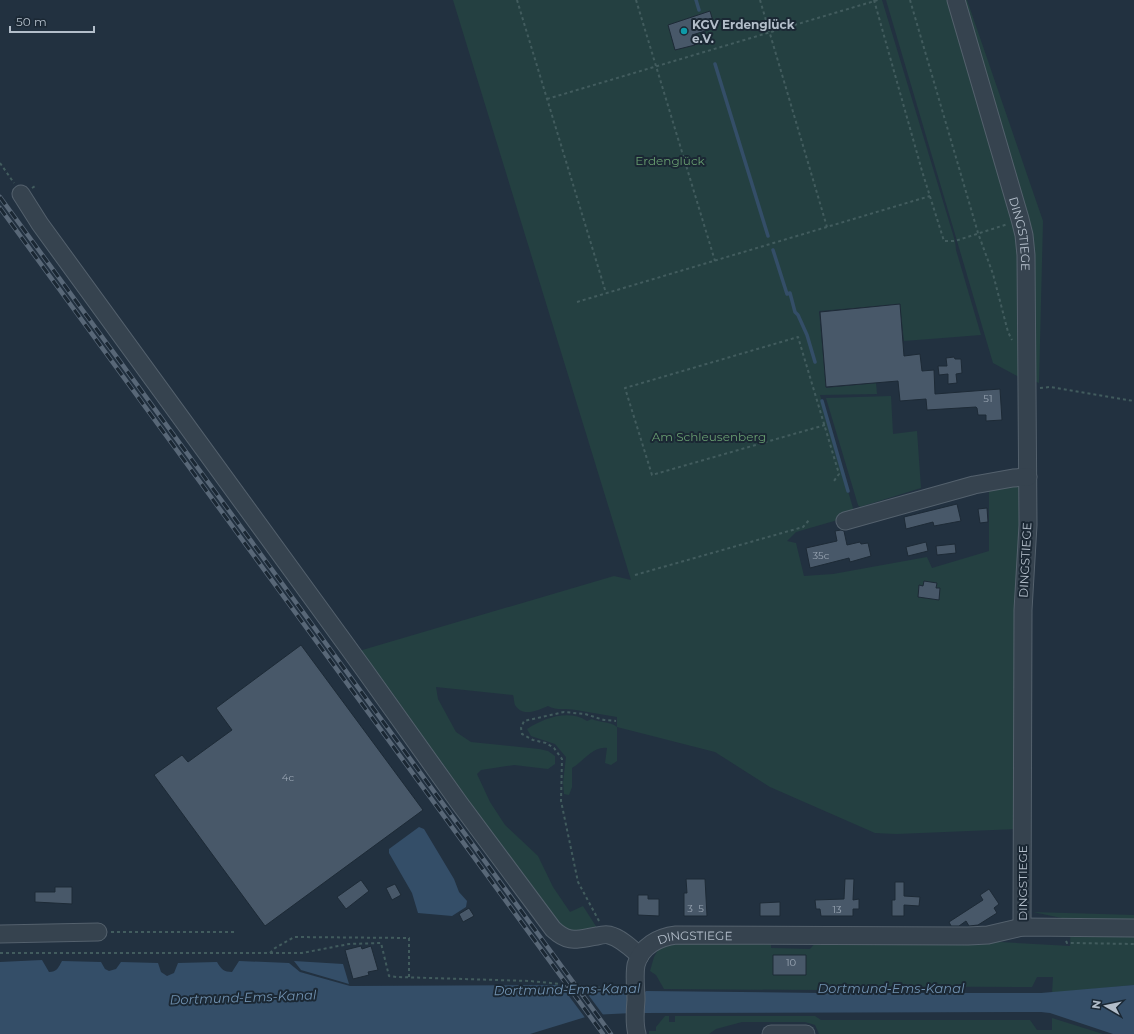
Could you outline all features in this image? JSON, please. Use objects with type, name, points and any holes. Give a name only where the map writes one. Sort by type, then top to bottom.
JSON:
[{"type":"street","name":"DINGSTIEGE","points":[[640,956],[649,945],[657,939],[676,935],[968,936],[988,935],[1022,927],[1023,610],[1028,525],[1026,255],[1024,235],[1020,219],[956,0]]},
{"type":"street","points":[[21,194],[40,224],[363,668],[460,804],[553,929],[566,939],[607,934],[620,940],[640,956],[636,965],[633,986],[637,1034]]},
{"type":"street","points":[[845,521],[974,485],[1013,478],[1028,477]]},
{"type":"street","points":[[1022,927],[1134,928]]},
{"type":"street","points":[[0,934],[98,932]]},
{"type":"street","points":[[771,1034],[806,1034]]},
{"type":"path","points":[[518,0],[606,293]]},
{"type":"path","points":[[636,0],[715,260]]},
{"type":"path","points":[[760,0],[827,227]]},
{"type":"path","points":[[547,98],[878,0]]},
{"type":"path","points":[[910,0],[978,233],[993,274],[1008,332],[1016,348],[1026,355]]},
{"type":"path","points":[[874,1],[922,170],[944,241],[955,241],[1020,219]]},
{"type":"path","points":[[0,163],[21,194]]},
{"type":"path","points":[[577,302],[930,196]]},
{"type":"path","points":[[825,425],[652,475],[625,388],[798,337],[825,425],[839,474],[834,481]]},
{"type":"path","points":[[1027,390],[1050,387],[1134,401]]},
{"type":"path","points":[[635,575],[803,527],[810,520]]},
{"type":"path","points":[[607,934],[578,882],[561,801],[562,759],[554,748],[546,743],[533,740],[522,734],[521,728],[524,721],[564,712],[585,714],[604,720],[616,721]]},
{"type":"path","points":[[98,932],[237,932]]},
{"type":"path","points":[[270,953],[275,948],[294,937],[409,938],[409,977]]},
{"type":"path","points":[[0,953],[302,953],[349,944],[381,943],[389,976],[633,986]]},
{"type":"path","points":[[1075,943],[1134,944]]},
{"type":"green space","points":[[453,0],[882,0],[955,241],[956,250],[981,335],[904,341],[900,304],[819,311],[826,388],[876,383],[877,394],[820,395],[855,515],[796,532],[787,541],[796,543],[804,576],[833,574],[927,557],[932,568],[989,551],[989,487],[1023,477],[1018,829],[896,834],[875,833],[770,787],[715,752],[617,727],[617,717],[548,706],[535,711],[526,712],[518,709],[515,705],[513,695],[436,687],[438,699],[456,732],[471,742],[539,749],[548,751],[555,756],[555,764],[548,769],[514,765],[481,770],[477,774],[490,802],[505,825],[538,856],[553,887],[570,912],[583,906],[599,931],[570,935],[558,928],[359,651],[614,576],[631,580]]},
{"type":"green space","points":[[886,0],[949,0],[1018,223],[1021,378],[993,363]]},
{"type":"green space","points":[[960,0],[967,0],[1043,221],[1039,383],[1032,380],[1028,219]]},
{"type":"green space","points":[[891,396],[893,434],[917,431],[921,488],[860,507],[858,505],[826,398]]},
{"type":"green space","points":[[565,715],[580,717],[587,721],[592,719],[617,727],[617,761],[611,765],[605,763],[607,748],[597,749],[572,768],[572,787],[569,795],[564,794],[563,783],[566,757],[555,744],[531,736],[527,729],[549,718]]},
{"type":"green space","points":[[1033,912],[1134,915],[1134,985],[1052,993],[1053,977],[1037,977],[1032,987],[823,986],[822,990],[664,989],[656,975],[650,971],[654,957],[660,946],[671,943],[771,944],[771,948],[810,949],[817,941],[983,941],[1070,946],[1071,920]]},
{"type":"green space","points":[[665,1016],[669,1016],[669,1022],[675,1022],[675,1016],[815,1016],[821,1020],[1030,1020],[1037,1030],[1052,1030],[1052,1018],[1103,1034],[819,1034],[815,1025],[805,1022],[742,1022],[716,1029],[709,1034],[649,1034],[649,1031],[656,1031],[656,1027]]},
{"type":"water","points":[[419,827],[424,829],[454,879],[459,892],[467,901],[466,907],[452,916],[418,913],[412,893],[389,853],[389,849]]},
{"type":"water","name":"Dortmund-Ems-Kanal","points":[[42,960],[49,972],[56,970],[62,961],[101,962],[105,969],[109,971],[116,969],[121,962],[158,963],[161,972],[167,976],[174,973],[178,963],[217,962],[223,970],[232,972],[239,961],[289,963],[300,972],[350,986],[556,985],[645,992],[1041,993],[1134,985],[1134,1034],[1113,1034],[1050,1013],[1041,1012],[632,1013],[592,1015],[530,1034],[0,1034],[0,962]]},
{"type":"water","points":[[294,961],[343,964],[349,984],[301,970]]},
{"type":"pier","points":[[560,984],[581,985],[604,1016],[586,1019]]},
{"type":"building","points":[[710,11],[715,28],[692,35],[695,45],[675,50],[668,25]]},
{"type":"building","points":[[900,304],[904,356],[920,354],[922,371],[934,370],[935,394],[1000,389],[1002,420],[986,421],[986,415],[978,415],[976,407],[927,410],[926,399],[900,401],[898,381],[826,387],[820,312]]},
{"type":"building","points":[[954,357],[955,359],[961,359],[962,373],[956,374],[957,383],[948,384],[948,374],[939,375],[938,366],[947,366],[946,358]]},
{"type":"building","points":[[957,504],[961,521],[934,526],[933,522],[906,529],[904,517]]},
{"type":"building","points":[[987,508],[988,522],[980,523],[978,509]]},
{"type":"building","points":[[835,531],[844,531],[847,545],[860,542],[861,544],[868,543],[871,556],[850,562],[849,558],[810,568],[806,548],[837,541]]},
{"type":"building","points":[[926,542],[928,551],[908,556],[906,547]]},
{"type":"building","points":[[955,544],[956,553],[937,555],[936,546]]},
{"type":"building","points":[[924,581],[937,583],[936,588],[940,588],[939,600],[918,597],[919,585],[923,586]]},
{"type":"building","points":[[301,645],[423,810],[265,926],[154,775],[182,755],[188,762],[232,730],[216,708]]},
{"type":"building","points":[[686,879],[705,879],[707,916],[684,916],[684,893],[687,893]]},
{"type":"building","points":[[845,879],[854,879],[853,900],[859,899],[859,909],[853,909],[853,916],[821,916],[820,909],[816,909],[815,900],[844,899]]},
{"type":"building","points":[[361,880],[369,891],[346,909],[337,897]]},
{"type":"building","points":[[895,882],[904,882],[904,896],[920,897],[919,906],[904,905],[904,916],[892,916],[892,900],[895,900]]},
{"type":"building","points":[[395,884],[401,895],[392,900],[386,888]]},
{"type":"building","points":[[55,887],[72,887],[72,904],[35,902],[35,892],[55,892]]},
{"type":"building","points":[[989,889],[999,904],[994,908],[997,913],[978,925],[969,926],[966,921],[959,926],[951,926],[949,922],[983,900],[980,895]]},
{"type":"building","points":[[638,895],[648,895],[648,899],[659,899],[659,916],[638,915]]},
{"type":"building","points":[[780,902],[780,916],[760,916],[760,903]]},
{"type":"building","points":[[469,908],[474,916],[463,922],[459,914]]},
{"type":"building","points":[[361,946],[362,949],[371,946],[378,970],[368,972],[369,975],[353,979],[345,950]]},
{"type":"building","points":[[773,955],[806,955],[806,975],[773,975]]},
{"type":"waterway","points":[[696,0],[699,10]]},
{"type":"waterway","points":[[715,64],[768,236]]},
{"type":"waterway","points":[[773,250],[787,294],[790,293],[795,312],[798,315],[807,335],[815,362]]},
{"type":"waterway","points":[[822,401],[848,491]]},
{"type":"railway","points":[[0,197],[611,1034]]},
{"type":"railway","points":[[0,208],[603,1034]]},
{"type":"place","name":"KGV Erdenglück e.V.","points":[[684,31]]},
{"type":"park label","name":"Erdenglück","points":[[670,160]]},
{"type":"park label","name":"Am Schleusenberg","points":[[709,436]]}]
